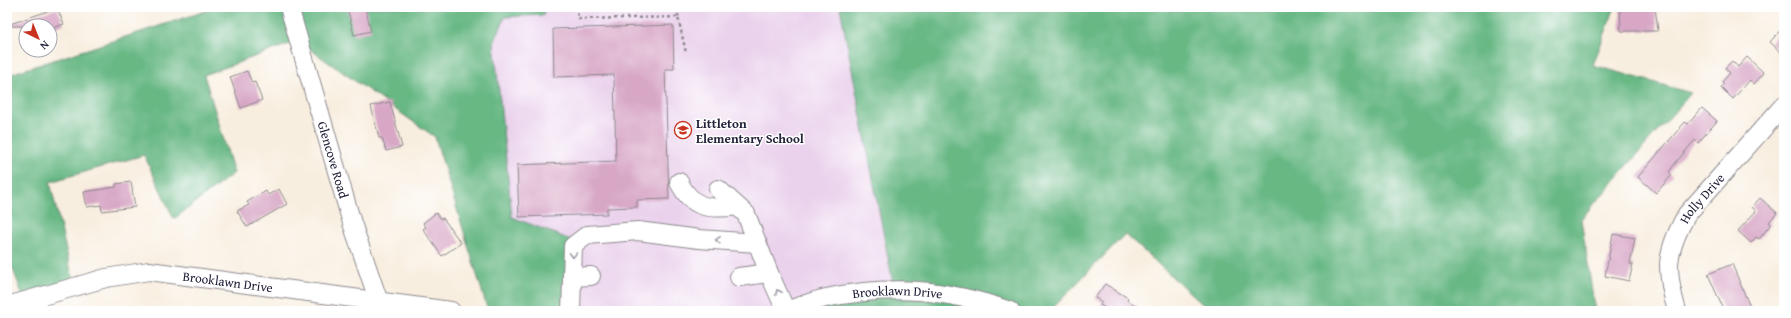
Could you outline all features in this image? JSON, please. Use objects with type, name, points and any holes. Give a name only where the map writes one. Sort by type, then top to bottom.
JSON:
[{"type":"street","name":"Glencove Road","points":[[289,7],[352,223],[381,306]]},
{"type":"street","name":"Holly Drive","points":[[1677,311],[1669,282],[1668,267],[1671,249],[1679,228],[1687,214],[1784,105]]},
{"type":"street","points":[[679,182],[691,200],[700,205],[711,208],[737,206]]},
{"type":"street","points":[[718,189],[746,214],[756,243],[786,311]]},
{"type":"street","points":[[571,311],[573,246],[587,235],[638,232],[699,239],[756,243]]},
{"type":"street","name":"Brooklawn Drive","points":[[7,306],[106,278],[149,271],[381,306],[451,311]]},
{"type":"street","points":[[739,277],[769,273]]},
{"type":"street","points":[[572,277],[591,276]]},
{"type":"street","name":"Brooklawn Drive","points":[[786,311],[825,298],[895,289],[935,292],[964,297],[1010,311]]},
{"type":"path","points":[[578,7],[578,19],[678,17]]},
{"type":"path","points":[[678,7],[678,17],[686,53]]},
{"type":"shaded area","name":"Littleton Elementary School","points":[[545,7],[840,7],[894,290],[793,306],[774,311],[572,311],[576,242],[512,217],[494,43],[505,17],[543,15]]},
{"type":"green space","points":[[218,7],[545,7],[543,15],[505,17],[494,43],[512,217],[576,242],[572,311],[488,311],[435,137],[298,41],[204,75],[234,173],[174,219],[144,155],[50,182],[75,288],[25,302],[7,253],[7,75]]},
{"type":"green space","points":[[840,7],[1615,7],[1593,65],[1691,93],[1581,219],[1595,311],[1210,311],[1125,234],[1050,311],[998,311],[967,301],[967,311],[774,311],[793,306],[894,289]]},
{"type":"building","points":[[347,7],[365,7],[371,31],[354,35]]},
{"type":"building","points":[[1620,7],[1655,7],[1658,31],[1621,31]]},
{"type":"building","points":[[57,8],[64,24],[58,26],[58,18],[28,18]]},
{"type":"building","points":[[18,21],[18,26],[11,26],[10,24]]},
{"type":"building","name":"Littleton Elementary School","points":[[673,25],[674,69],[665,69],[669,199],[637,200],[637,207],[607,208],[607,214],[519,217],[517,165],[616,161],[614,75],[554,77],[553,29]]},
{"type":"building","points":[[1784,26],[1784,55],[1770,42]]},
{"type":"building","points":[[1747,57],[1764,73],[1754,84],[1750,80],[1733,99],[1721,87],[1724,84],[1722,82],[1730,73],[1725,68],[1732,61],[1738,67]]},
{"type":"building","points":[[247,71],[252,83],[255,82],[262,100],[241,108],[230,77]]},
{"type":"building","points":[[390,102],[402,147],[386,151],[382,138],[379,138],[371,106]]},
{"type":"building","points":[[1702,108],[1717,121],[1698,143],[1695,140],[1677,161],[1669,172],[1672,175],[1656,193],[1638,177],[1685,122],[1688,124]]},
{"type":"building","points":[[131,182],[135,207],[102,211],[101,205],[87,207],[84,192],[116,187],[116,184]]},
{"type":"building","points":[[279,189],[287,204],[247,227],[237,211],[249,205],[247,202],[266,191],[268,195]]},
{"type":"building","points":[[1760,198],[1777,213],[1769,222],[1771,224],[1759,239],[1756,237],[1751,243],[1738,231],[1756,211],[1752,207]]},
{"type":"building","points":[[436,213],[441,219],[443,218],[461,243],[442,256],[423,229],[426,227],[423,223]]},
{"type":"building","points":[[1613,234],[1635,238],[1630,264],[1633,264],[1629,281],[1605,276]]},
{"type":"building","points":[[1732,264],[1750,307],[1742,311],[1724,311],[1708,274]]},
{"type":"building","points":[[1105,284],[1128,298],[1127,300],[1144,311],[1110,311],[1100,305],[1102,302],[1095,298]]},
{"type":"place","name":"Littleton Elementary School","points":[[683,130]]}]
